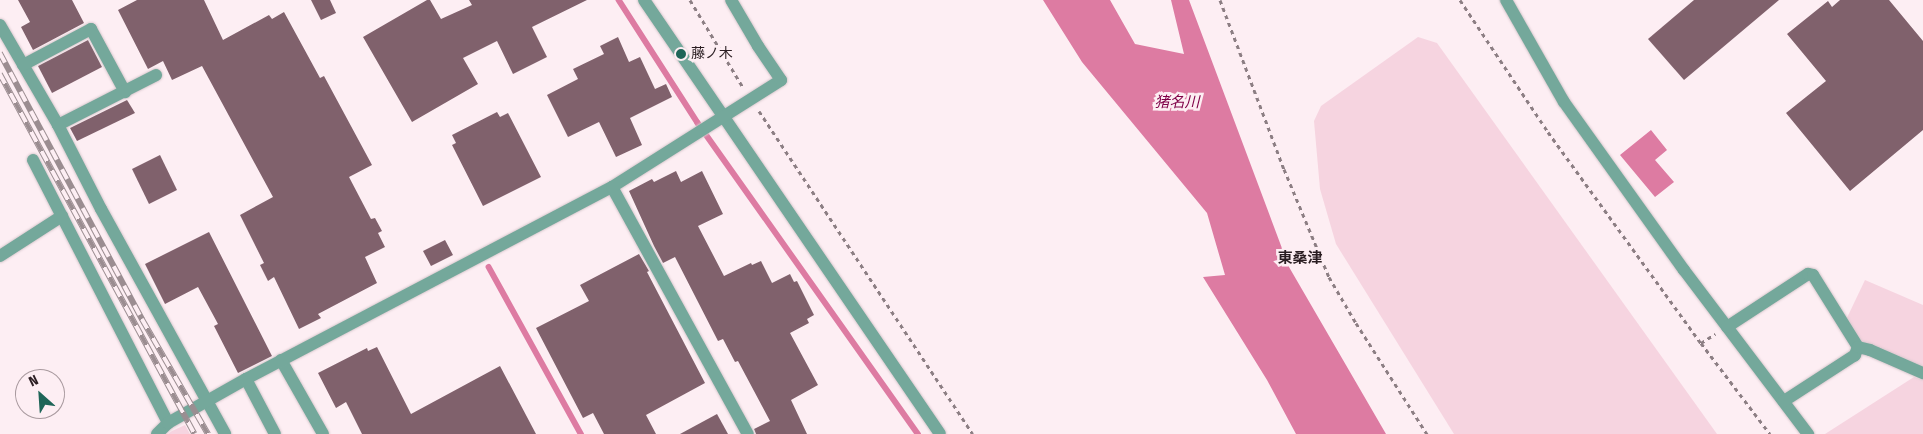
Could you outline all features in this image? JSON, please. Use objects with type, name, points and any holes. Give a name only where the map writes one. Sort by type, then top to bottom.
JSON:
[{"type":"street","points":[[644,0],[940,434]]},
{"type":"street","points":[[156,434],[168,423],[281,360],[612,187],[781,80],[731,0]]},
{"type":"street","points":[[1506,0],[1564,102],[1684,270],[1808,434]]},
{"type":"street","points":[[0,25],[58,126],[101,210],[225,434]]},
{"type":"street","points":[[23,65],[91,29],[125,92]]},
{"type":"street","points":[[58,126],[156,75]]},
{"type":"street","points":[[33,160],[168,423]]},
{"type":"street","points":[[612,187],[748,434]]},
{"type":"street","points":[[0,256],[62,216]]},
{"type":"street","points":[[1727,327],[1808,274],[1813,275],[1858,347],[1870,350],[1923,373]]},
{"type":"street","points":[[1784,401],[1855,355],[1858,347]]},
{"type":"street","points":[[281,360],[323,434]]},
{"type":"street","points":[[246,379],[275,434]]},
{"type":"path","points":[[690,0],[751,98],[973,434]]},
{"type":"path","points":[[1220,0],[1284,169],[1329,277],[1356,324],[1427,434]]},
{"type":"path","points":[[1460,0],[1548,132],[1701,343],[1770,434]]},
{"type":"shaded area","points":[[1418,37],[1437,43],[1717,434],[1454,434],[1336,244],[1320,189],[1314,121],[1321,106]]},
{"type":"shaded area","points":[[1865,280],[1923,305],[1923,370],[1856,339],[1845,322]]},
{"type":"shaded area","points":[[1914,377],[1923,380],[1923,434],[1825,434]]},
{"type":"shaded area","points":[[185,425],[190,434],[168,434],[172,431]]},
{"type":"water","name":"猪名川","points":[[1043,0],[1110,0],[1135,44],[1184,54],[1171,0],[1189,0],[1289,267],[1386,434],[1296,434],[1267,380],[1203,277],[1225,275],[1207,213],[1082,62]]},
{"type":"water","points":[[1651,130],[1667,150],[1655,160],[1674,182],[1655,197],[1620,155]]},
{"type":"building","points":[[18,0],[72,0],[84,23],[33,50],[21,27],[30,22]]},
{"type":"building","points":[[137,0],[204,0],[223,40],[269,15],[272,19],[284,12],[320,78],[324,76],[372,165],[349,177],[371,219],[375,218],[382,231],[378,233],[385,247],[365,257],[377,283],[318,314],[321,318],[299,329],[274,277],[268,281],[260,265],[264,263],[240,215],[273,197],[202,66],[172,80],[163,61],[148,69],[118,10]]},
{"type":"building","points":[[311,0],[330,0],[336,13],[321,20]]},
{"type":"building","points":[[430,0],[441,19],[472,5],[469,0],[587,0],[532,27],[547,57],[513,74],[497,41],[463,58],[478,84],[412,122],[363,37]]},
{"type":"building","points":[[1694,0],[1779,0],[1684,80],[1648,39]]},
{"type":"building","points":[[1840,0],[1889,0],[1923,41],[1923,130],[1850,191],[1786,113],[1826,81],[1787,34],[1828,1],[1832,7]]},
{"type":"building","points":[[618,37],[629,62],[640,57],[655,89],[666,84],[672,97],[630,118],[642,145],[616,157],[599,122],[568,137],[547,95],[578,79],[573,69],[604,54],[600,46]]},
{"type":"building","points":[[88,40],[102,67],[52,93],[38,66]]},
{"type":"building","points":[[127,100],[135,113],[77,141],[70,128]]},
{"type":"building","points":[[497,112],[500,117],[508,113],[541,177],[483,206],[452,145],[456,143],[452,135]]},
{"type":"building","points":[[160,155],[177,190],[149,204],[132,169]]},
{"type":"building","points":[[676,171],[681,182],[702,171],[723,214],[698,226],[724,276],[751,263],[752,265],[761,261],[772,283],[790,274],[794,282],[797,281],[814,315],[807,319],[809,323],[790,333],[818,385],[791,400],[807,434],[756,434],[754,429],[770,421],[738,361],[735,362],[723,339],[718,341],[675,257],[663,263],[654,246],[629,191],[652,179],[654,182]]},
{"type":"building","points":[[209,232],[272,356],[238,373],[214,326],[218,324],[198,287],[165,304],[145,264]]},
{"type":"building","points":[[445,240],[453,255],[431,266],[423,251]]},
{"type":"building","points":[[639,254],[705,383],[646,415],[656,434],[604,434],[593,413],[583,418],[536,328],[589,301],[580,285]]},
{"type":"building","points":[[377,347],[411,414],[500,366],[536,434],[362,434],[346,402],[336,408],[318,373],[367,348],[368,351]]},
{"type":"building","points":[[717,414],[728,434],[680,434]]},
{"type":"waterway","points":[[619,0],[698,123],[918,434]]},
{"type":"waterway","points":[[489,267],[581,434]]},
{"type":"railway","points":[[0,53],[142,319],[208,434]]},
{"type":"railway","points":[[0,74],[195,434]]},
{"type":"place","name":"藤ノ木","points":[[681,54]]},
{"type":"district","name":"東桑津","points":[[1300,259]]}]
